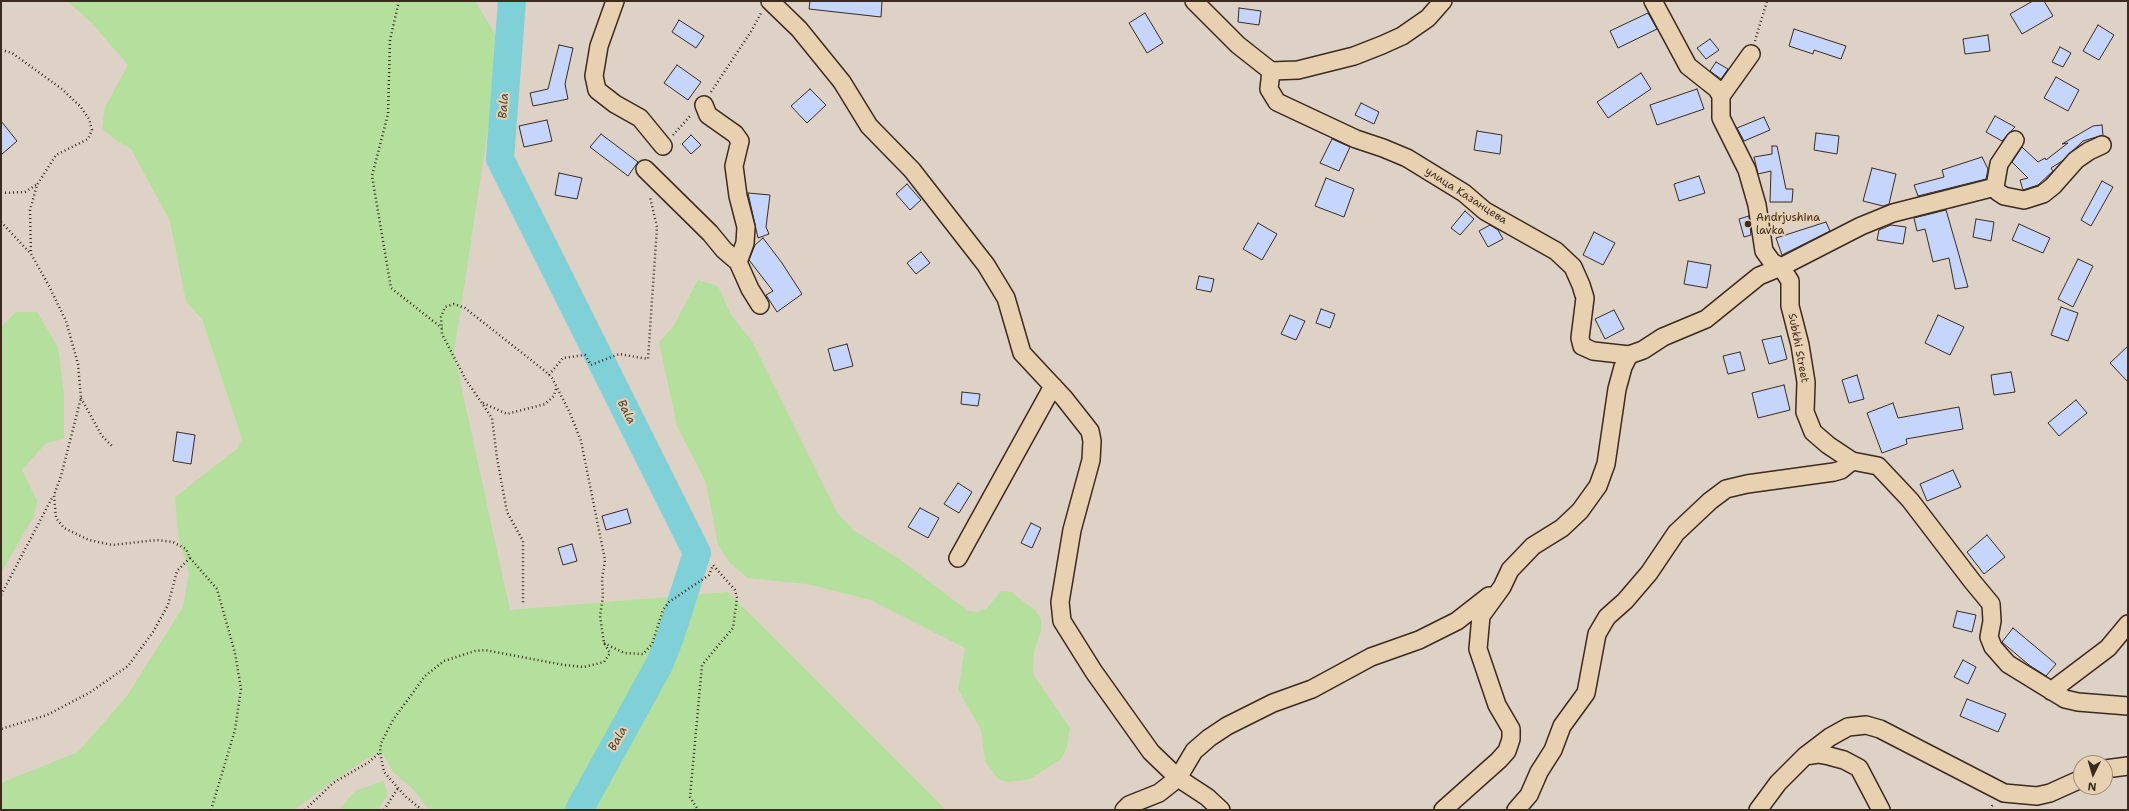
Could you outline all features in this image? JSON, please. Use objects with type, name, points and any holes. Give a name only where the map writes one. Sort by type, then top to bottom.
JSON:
[{"type":"street","points":[[615,1],[599,46],[594,76],[598,90],[615,104],[640,118],[663,146]]},
{"type":"street","points":[[1194,1],[1238,44],[1271,71],[1298,70],[1354,56],[1382,45],[1402,36],[1428,18],[1443,1]]},
{"type":"street","points":[[1653,1],[1688,66],[1717,89],[1721,96],[1721,118],[1747,170],[1757,205],[1764,251],[1772,262],[1781,267]]},
{"type":"street","points":[[766,4],[799,30],[842,82],[869,126],[912,170],[986,265],[1006,298],[1022,353],[1053,386],[1090,431],[1092,441],[1091,460],[1072,530],[1060,602],[1062,622],[1094,672],[1151,752],[1178,778],[1207,797],[1221,810]]},
{"type":"street","points":[[1721,96],[1751,54]]},
{"type":"street","name":"улица Казанцева","points":[[1271,71],[1269,89],[1277,102],[1356,140],[1383,148],[1407,158],[1464,193],[1485,211],[1556,251],[1573,267],[1585,298],[1580,338],[1582,346],[1593,351],[1629,355]]},
{"type":"street","points":[[704,105],[708,115],[735,134],[740,141],[734,166],[737,192],[746,227],[745,243],[738,262]]},
{"type":"street","points":[[2015,140],[1999,164],[1995,187],[1998,192],[2004,196],[2024,200],[2033,198],[2052,186],[2076,160],[2089,151],[2102,145]]},
{"type":"street","points":[[645,169],[710,233],[724,250],[738,262],[750,289],[760,305]]},
{"type":"street","points":[[1443,810],[1499,760],[1507,751],[1511,739],[1511,729],[1497,705],[1478,648],[1481,616],[1515,565],[1533,546],[1562,528],[1580,511],[1598,486],[1606,464],[1617,389],[1623,367],[1629,355],[1642,350],[1663,337],[1706,319],[1759,276],[1781,267],[1861,226],[1893,213],[1995,187]]},
{"type":"street","name":"Subkhi Street","points":[[1781,267],[1790,281],[1790,306],[1800,344],[1806,382],[1805,412],[1813,432],[1828,445],[1852,461],[1878,466],[1910,500],[1991,604],[1992,621],[1989,638],[1993,647],[2008,664],[2065,699],[2078,702],[2128,706]]},
{"type":"street","points":[[958,558],[1053,386]]},
{"type":"street","points":[[1516,810],[1529,795],[1539,772],[1552,750],[1562,726],[1586,694],[1597,634],[1608,617],[1625,601],[1649,573],[1676,533],[1710,501],[1726,489],[1747,484],[1834,472],[1841,470],[1852,461]]},
{"type":"street","points":[[1124,810],[1129,805],[1159,792],[1178,778],[1194,751],[1218,732],[1263,708],[1312,689],[1370,657],[1419,640],[1457,621],[1502,586]]},
{"type":"street","points":[[2051,691],[2108,648],[2128,624]]},
{"type":"street","points":[[1758,810],[1778,783],[1805,756],[1830,737],[1848,726],[1866,725],[1880,729],[2004,792],[2037,796],[2050,793],[2073,783]]},
{"type":"street","points":[[1805,756],[1818,754],[1829,756],[1844,760],[1859,768],[1881,810]]},
{"type":"street","points":[[2113,768],[2128,766]]},
{"type":"path","points":[[399,1],[390,40],[388,114],[372,176],[391,288],[442,328]]},
{"type":"path","points":[[1751,54],[1767,1]]},
{"type":"path","points":[[663,146],[688,118],[704,105],[724,70],[760,17],[766,4]]},
{"type":"path","points":[[1,50],[12,53],[62,89],[80,106],[89,119],[92,130],[88,139],[56,155],[37,185],[30,210],[31,254]]},
{"type":"path","points":[[1,193],[26,192],[37,185]]},
{"type":"path","points":[[549,375],[563,358],[585,355],[591,365],[619,354],[648,359],[657,227],[649,195]]},
{"type":"path","points":[[1,222],[31,254],[66,321],[78,364],[81,398],[61,476],[54,495],[1,595]]},
{"type":"path","points":[[422,810],[398,788],[384,772],[380,752],[381,743],[402,705],[425,676],[444,662],[475,650],[485,650],[564,665],[594,666],[604,662],[610,653],[604,643],[600,616],[603,596],[602,579],[605,560],[581,441],[570,413],[549,375],[465,308],[454,304],[445,307],[441,317],[442,334],[466,380],[492,418],[497,458],[508,512],[523,541],[523,604]]},
{"type":"path","points":[[482,403],[508,414],[545,404],[554,396],[556,388]]},
{"type":"path","points":[[81,398],[102,436],[112,446]]},
{"type":"path","points":[[54,495],[56,518],[64,528],[89,540],[112,545],[157,540],[174,542],[186,549],[190,558],[217,589],[235,653],[241,689],[235,730],[211,810]]},
{"type":"path","points":[[1,729],[47,715],[89,693],[128,666],[153,632],[168,605],[177,571],[190,558]]},
{"type":"path","points":[[604,643],[624,653],[643,654],[652,644],[663,610],[681,594],[688,591],[709,575],[713,565],[735,590],[737,598],[733,628],[702,665],[690,797],[698,810]]},
{"type":"path","points":[[305,810],[333,783],[369,762],[380,752]]},
{"type":"path","points":[[384,810],[398,788]]},
{"type":"green space","points":[[67,1],[475,1],[501,44],[454,353],[510,610],[728,592],[943,807],[943,810],[429,810],[413,789],[393,772],[383,754],[373,755],[333,781],[294,810],[1,810],[1,783],[78,752],[127,696],[183,607],[189,573],[178,535],[175,497],[237,449],[242,439],[202,319],[186,302],[170,221],[131,149],[114,139],[102,128],[105,107],[128,65],[90,21]]},
{"type":"green space","points":[[698,280],[718,286],[731,315],[752,341],[837,512],[853,530],[901,560],[968,611],[978,612],[987,608],[1001,591],[1011,592],[1035,610],[1041,619],[1041,631],[1034,651],[1033,674],[1070,728],[1066,750],[1061,759],[1030,779],[1008,782],[998,779],[985,761],[981,730],[958,689],[965,648],[870,600],[806,584],[748,578],[730,563],[718,545],[706,483],[677,426],[659,342],[673,327]]},
{"type":"green space","points":[[16,312],[37,312],[58,347],[64,393],[64,439],[46,443],[22,470],[37,501],[34,516],[1,573],[1,327]]},
{"type":"green space","points":[[383,781],[388,794],[378,810],[339,810],[355,791]]},
{"type":"building","points":[[810,1],[882,1],[881,17],[809,9]]},
{"type":"building","points":[[2033,1],[2044,1],[2053,16],[2022,34],[2010,14]]},
{"type":"building","points":[[1239,8],[1261,11],[1259,25],[1238,22]]},
{"type":"building","points":[[1145,13],[1163,43],[1147,53],[1129,23]]},
{"type":"building","points":[[1648,13],[1657,29],[1618,48],[1610,31]]},
{"type":"building","points":[[679,20],[704,36],[696,48],[672,32]]},
{"type":"building","points":[[2098,25],[2114,35],[2099,60],[2083,51]]},
{"type":"building","points":[[1794,29],[1846,46],[1841,59],[1814,50],[1813,54],[1789,46]]},
{"type":"building","points":[[1988,35],[1990,51],[1965,54],[1963,39]]},
{"type":"building","points":[[1710,39],[1719,50],[1706,59],[1697,48]]},
{"type":"building","points":[[559,45],[573,48],[565,84],[568,99],[533,106],[530,93],[548,89]]},
{"type":"building","points":[[2060,47],[2071,53],[2063,67],[2052,62]]},
{"type":"building","points":[[1716,62],[1728,69],[1721,79],[1710,71]]},
{"type":"building","points":[[677,65],[701,82],[688,100],[664,83]]},
{"type":"building","points":[[1641,73],[1651,89],[1608,118],[1597,102]]},
{"type":"building","points":[[2056,77],[2079,90],[2068,111],[2044,98]]},
{"type":"building","points":[[810,89],[826,105],[807,123],[791,106]]},
{"type":"building","points":[[1697,89],[1704,109],[1657,125],[1650,105]]},
{"type":"building","points":[[1361,103],[1379,112],[1374,124],[1355,115]]},
{"type":"building","points":[[1995,116],[2015,127],[2002,141],[1986,132]]},
{"type":"building","points":[[1764,117],[1770,130],[1744,141],[1737,128]]},
{"type":"building","points":[[547,120],[552,141],[524,147],[519,126]]},
{"type":"building","points":[[1,121],[17,141],[1,155]]},
{"type":"building","points":[[2102,125],[2103,135],[2083,141],[2062,161],[2051,168],[2053,171],[2038,185],[2023,190],[2020,180],[2028,178],[2012,162],[2022,147],[2038,162],[2045,158],[2046,160],[2068,143],[2062,144],[2093,126]]},
{"type":"building","points":[[1477,131],[1502,135],[1500,154],[1474,150]]},
{"type":"building","points":[[1816,133],[1839,136],[1837,154],[1814,150]]},
{"type":"building","points":[[601,134],[638,162],[628,176],[590,147]]},
{"type":"building","points":[[691,135],[701,145],[691,154],[682,144]]},
{"type":"building","points":[[1332,139],[1350,147],[1339,171],[1320,163]]},
{"type":"building","points":[[1772,146],[1777,146],[1786,189],[1793,189],[1792,202],[1770,202],[1771,171],[1758,174],[1754,157],[1772,154]]},
{"type":"building","points":[[1982,157],[1988,169],[1986,179],[1918,196],[1914,185],[1944,177],[1942,170]]},
{"type":"building","points":[[1872,168],[1896,174],[1889,204],[1883,206],[1863,201]]},
{"type":"building","points":[[559,173],[582,178],[577,199],[555,195]]},
{"type":"building","points":[[1699,176],[1705,193],[1679,201],[1674,184]]},
{"type":"building","points":[[1326,178],[1354,189],[1344,217],[1315,206]]},
{"type":"building","points":[[2102,181],[2113,187],[2091,226],[2081,220]]},
{"type":"building","points":[[907,184],[921,200],[910,210],[896,194]]},
{"type":"building","points":[[748,193],[770,195],[766,227],[769,234],[758,238]]},
{"type":"building","points":[[1946,210],[1968,287],[1955,289],[1949,258],[1933,262],[1925,229],[1917,231],[1914,218]]},
{"type":"building","points":[[1465,211],[1474,219],[1460,235],[1451,228]]},
{"type":"building","points":[[1749,216],[1751,235],[1744,237],[1739,219]]},
{"type":"building","points":[[1976,219],[1994,222],[1991,241],[1973,237]]},
{"type":"building","points":[[1826,222],[1830,231],[1782,255],[1776,238]]},
{"type":"building","points":[[1258,223],[1277,234],[1262,260],[1243,249]]},
{"type":"building","points":[[2019,224],[2050,238],[2043,253],[2012,240]]},
{"type":"building","points":[[1490,225],[1498,230],[1503,239],[1488,247],[1479,231]]},
{"type":"building","points":[[1891,225],[1906,227],[1903,244],[1877,240],[1879,230]]},
{"type":"building","points":[[1594,232],[1615,243],[1603,265],[1583,255]]},
{"type":"building","points":[[763,238],[782,263],[802,294],[777,312],[766,295],[773,291],[749,260],[755,245]]},
{"type":"building","points":[[921,252],[930,263],[916,274],[907,263]]},
{"type":"building","points":[[2078,259],[2093,266],[2073,307],[2058,299]]},
{"type":"building","points":[[1688,261],[1711,265],[1707,288],[1684,284]]},
{"type":"building","points":[[1199,276],[1214,279],[1211,292],[1196,289]]},
{"type":"building","points":[[2061,307],[2078,313],[2068,341],[2051,335]]},
{"type":"building","points":[[1321,309],[1335,314],[1330,328],[1316,323]]},
{"type":"building","points":[[1614,310],[1624,329],[1605,339],[1595,319]]},
{"type":"building","points":[[1290,315],[1305,321],[1296,340],[1281,334]]},
{"type":"building","points":[[1938,315],[1964,327],[1950,355],[1925,343]]},
{"type":"building","points":[[1781,336],[1787,359],[1769,364],[1762,340]]},
{"type":"building","points":[[847,344],[853,366],[834,371],[828,349]]},
{"type":"building","points":[[2128,346],[2128,382],[2110,363]]},
{"type":"building","points":[[1740,352],[1745,370],[1728,374],[1723,356]]},
{"type":"building","points":[[2011,372],[2015,392],[1994,395],[1991,375]]},
{"type":"building","points":[[1857,375],[1864,399],[1849,403],[1842,380]]},
{"type":"building","points":[[1784,385],[1790,410],[1758,418],[1752,393]]},
{"type":"building","points":[[962,392],[980,394],[978,406],[961,404]]},
{"type":"building","points":[[2076,400],[2087,413],[2059,436],[2048,423]]},
{"type":"building","points":[[1893,403],[1898,418],[1959,407],[1963,429],[1906,439],[1907,444],[1882,453],[1867,413]]},
{"type":"building","points":[[177,432],[195,435],[191,464],[173,461]]},
{"type":"building","points":[[1953,470],[1961,487],[1927,501],[1920,484]]},
{"type":"building","points":[[958,483],[972,492],[959,513],[944,504]]},
{"type":"building","points":[[920,508],[939,518],[928,538],[908,527]]},
{"type":"building","points":[[627,509],[631,523],[606,530],[602,516]]},
{"type":"building","points":[[1031,523],[1041,528],[1032,548],[1021,543]]},
{"type":"building","points":[[1987,535],[2005,557],[1984,574],[1967,552]]},
{"type":"building","points":[[572,544],[577,561],[563,565],[558,548]]},
{"type":"building","points":[[1957,611],[1976,615],[1972,632],[1953,627]]},
{"type":"building","points":[[2013,628],[2056,664],[2046,676],[2029,665],[2002,642]]},
{"type":"building","points":[[1963,660],[1976,667],[1968,684],[1954,677]]},
{"type":"building","points":[[1967,699],[2006,714],[1998,732],[1960,716]]},
{"type":"waterway","name":"Bala","points":[[512,1],[500,159],[697,553],[670,637],[659,665],[579,810]]},
{"type":"place","name":"Andrjushina lavka","points":[[1748,224]]}]
